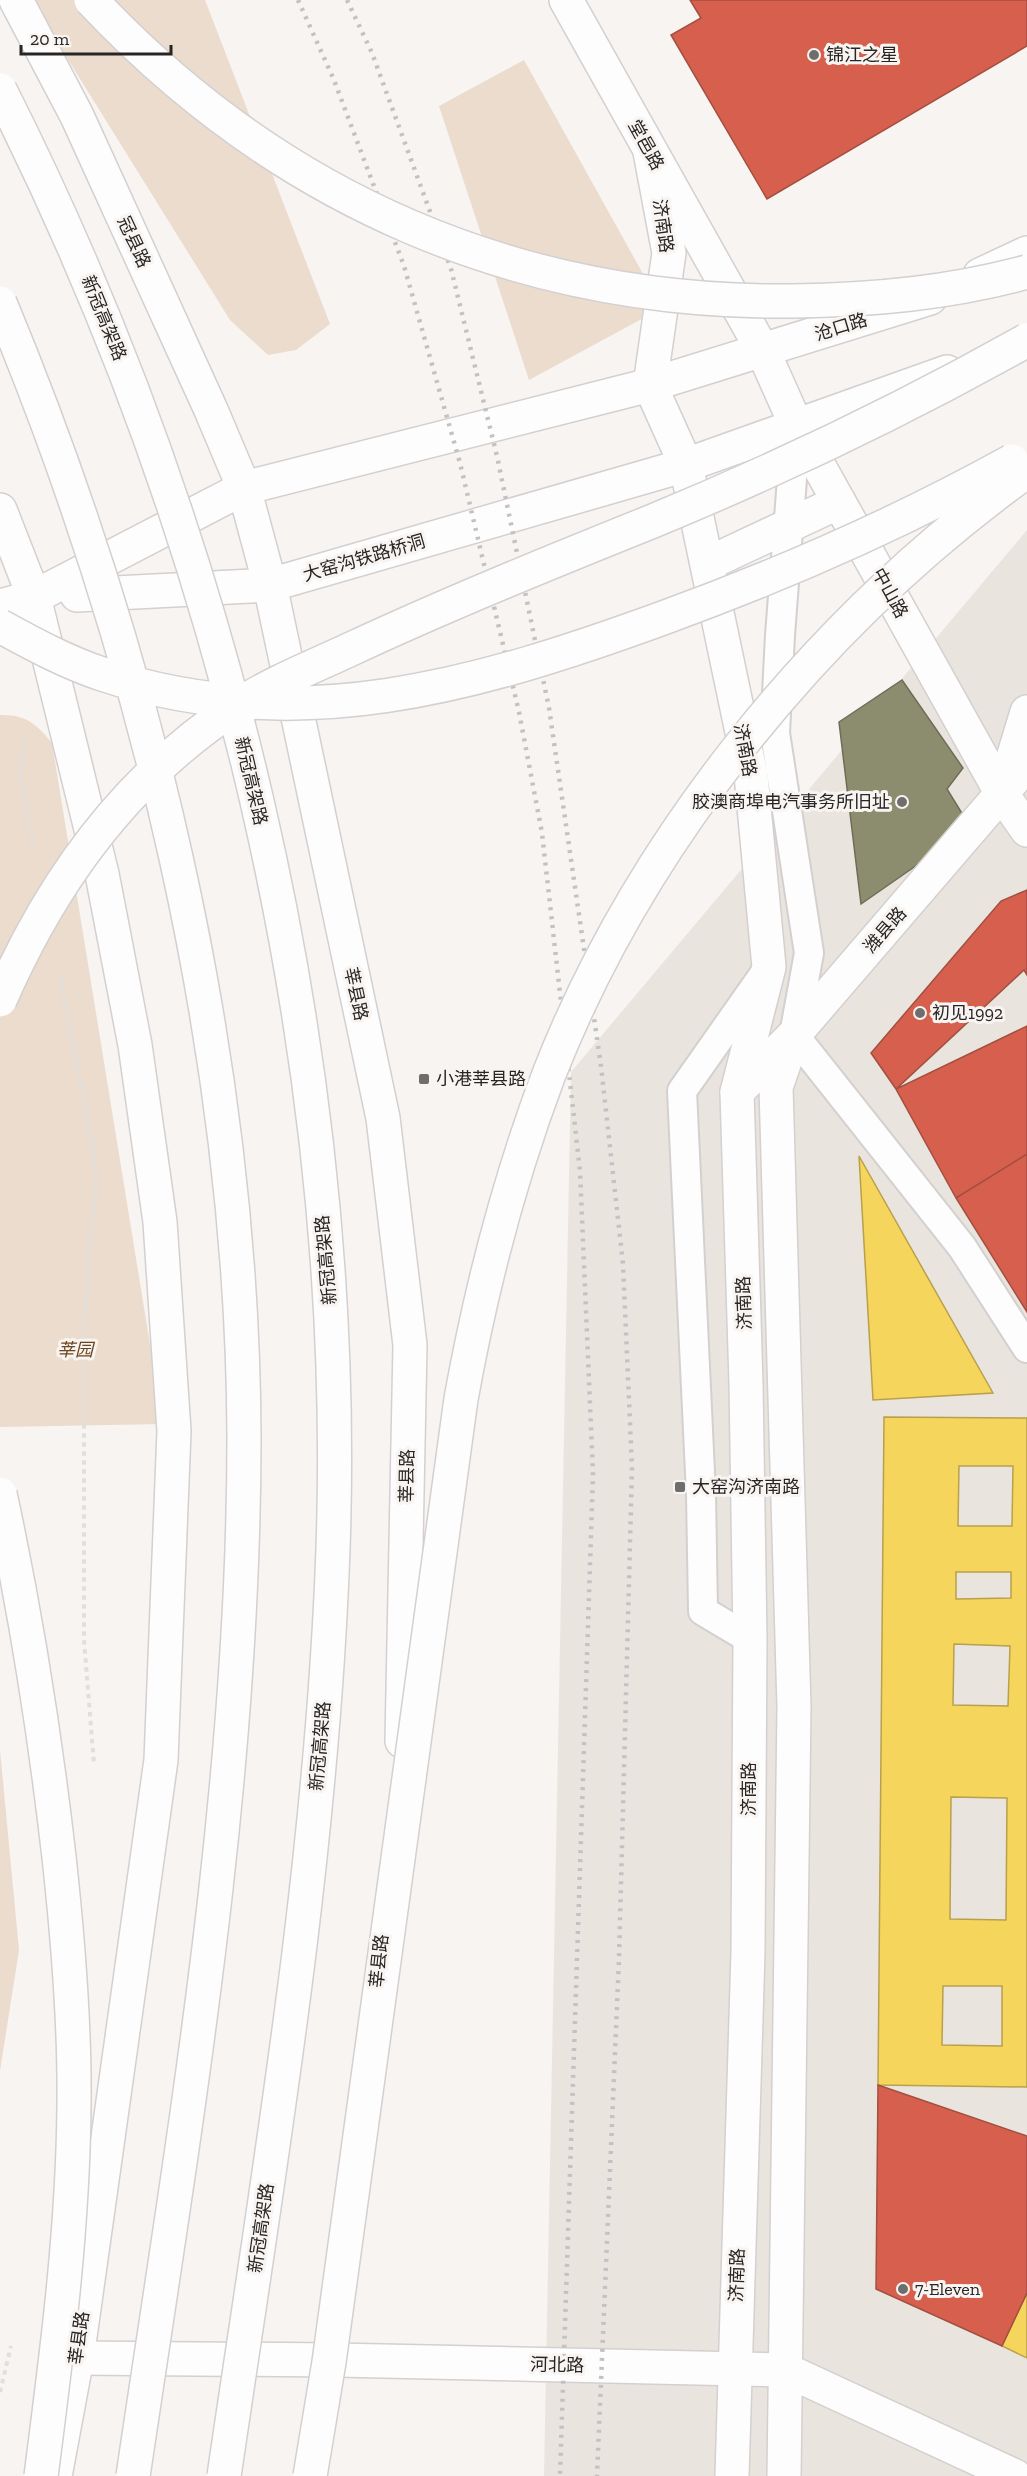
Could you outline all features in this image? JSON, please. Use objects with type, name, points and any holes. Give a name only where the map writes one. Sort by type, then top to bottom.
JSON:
[{"type":"main road","name":"冠县路","points":[[16,0],[77,116],[212,410],[244,488]]},
{"type":"main road","points":[[90,0],[158,68],[240,133],[274,155],[340,194],[389,219],[439,240],[493,258],[617,288],[673,297],[726,301],[897,298],[953,289],[1027,272]]},
{"type":"main road","name":"堂邑路","points":[[566,0],[763,351]]},
{"type":"main road","name":"新冠高架路","points":[[0,90],[82,264],[126,371],[162,471],[193,568],[235,714],[262,829],[297,1011],[310,1095],[329,1282],[333,1356],[333,1546],[320,1761],[271,2162],[224,2476]]},
{"type":"main road","name":"济南路","points":[[650,152],[669,252],[650,385],[686,465],[751,775],[769,966],[738,1092],[750,1639],[748,1952],[732,2476]]},
{"type":"main road","name":"沧口路","points":[[650,385],[919,303],[1027,254]]},
{"type":"main road","points":[[0,303],[33,382],[110,609],[170,835],[211,1041],[224,1141],[241,1344],[242,1516],[231,1751],[198,2034],[133,2476]]},
{"type":"main road","points":[[686,465],[1027,342]]},
{"type":"main road","points":[[0,1000],[22,950],[57,888],[102,826],[172,756],[244,701],[452,603],[765,474],[924,397],[1027,342]]},
{"type":"main road","name":"中山路","points":[[763,351],[796,425],[838,502],[1002,794],[1027,830]]},
{"type":"main road","points":[[0,606],[34,597],[244,488],[650,385]]},
{"type":"main road","points":[[0,626],[67,661],[93,671],[183,695],[222,701],[301,704],[407,693],[461,683],[543,661],[751,585],[890,525],[1027,452]]},
{"type":"main road","name":"大窑沟铁路桥洞","points":[[34,597],[270,585],[686,465]]},
{"type":"main road","points":[[310,2476],[329,2362],[461,1399],[489,1264],[528,1133],[550,1072],[604,955],[668,846],[706,790],[794,684],[882,592],[964,519],[1027,471]]},
{"type":"main road","name":"莘县路","points":[[244,488],[270,585],[382,1118],[410,1345],[403,1738],[337,2360],[319,2476]]},
{"type":"main road","points":[[707,564],[838,502]]},
{"type":"main road","points":[[0,510],[34,597]]},
{"type":"main road","name":"莘县路","points":[[34,597],[102,874],[135,1045],[160,1222],[174,1431],[160,1760],[77,2358],[55,2476]]},
{"type":"main road","points":[[1002,794],[1027,712]]},
{"type":"main road","name":"潍县路","points":[[738,1092],[794,1035],[1027,764]]},
{"type":"main road","name":"济南路","points":[[784,2476],[794,1707],[776,1087],[794,1035]]},
{"type":"main road","points":[[0,1494],[45,1738],[69,1964],[73,2031],[73,2175],[69,2247],[41,2476]]},
{"type":"main road","name":"河北路","points":[[77,2358],[337,2360],[786,2370],[1015,2476]]},
{"type":"lane","name":"济南路","points":[[794,1035],[809,953],[775,733],[796,425]]},
{"type":"lane","points":[[750,1639],[703,1611],[701,1494],[682,1091],[769,966]]},
{"type":"lane","points":[[794,1035],[962,1247],[1027,1348]]},
{"type":"path","points":[[23,741],[20,776],[37,858]]},
{"type":"path","points":[[60,976],[94,1152],[96,1184],[88,1262],[84,1348],[84,1640],[95,1773]]},
{"type":"path","points":[[0,2392],[13,2337]]},
{"type":"shaded area","points":[[1027,530],[1027,2476],[544,2476],[571,1072]]},
{"type":"green space","points":[[31,0],[205,0],[330,324],[296,350],[268,355],[230,320]]},
{"type":"green space","points":[[524,60],[662,308],[529,380],[439,106]]},
{"type":"green space","name":"莘园","points":[[0,715],[17,716],[30,722],[52,743],[163,1424],[0,1427]]},
{"type":"green space","points":[[0,1750],[19,1950],[0,2071]]},
{"type":"building: 住宅","points":[[859,1156],[993,1393],[873,1400]]},
{"type":"building: 住宅","points":[[884,1417],[1027,1418],[1027,2087],[878,2085]],"holes":[[[959,1466],[1013,1466],[1012,1526],[958,1526]],[[956,1572],[1011,1572],[1011,1598],[956,1599]],[[954,1644],[1010,1646],[1008,1706],[953,1705]],[[951,1797],[1007,1798],[1006,1920],[950,1919]],[[943,1986],[1002,1986],[1002,2046],[942,2045]]]},
{"type":"building: 住宅","points":[[1027,2293],[1027,2358],[1002,2346]]},
{"type":"building: 商业","points":[[690,0],[1027,0],[1027,46],[767,199],[671,35],[701,18]]},
{"type":"building: 商业","points":[[1027,890],[1027,975],[1024,970],[896,1089],[871,1053],[1001,901]]},
{"type":"building: 商业","points":[[1027,1026],[1027,1154],[956,1198],[896,1089]]},
{"type":"building: 商业","points":[[1027,1154],[1027,1312],[956,1198]]},
{"type":"building: 商业","points":[[878,2085],[1027,2136],[1027,2293],[1002,2346],[876,2289]]},
{"type":"building: 工业","name":"胶澳商埠电汽事务所旧址","points":[[902,680],[963,768],[947,789],[963,815],[940,849],[861,904],[839,722]]},
{"type":"railway","points":[[298,0],[334,80],[404,266],[460,463],[519,712],[542,833],[580,1171],[593,1474],[560,2476]]},
{"type":"railway","points":[[347,0],[372,53],[451,269],[497,456],[549,708],[601,1066],[623,1264],[632,1468],[619,1959],[597,2476]]},
{"type":"place","name":"锦江之星","points":[[814,55]]},
{"type":"place","name":"胶澳商埠电汽事务所旧址","points":[[902,802]]},
{"type":"place","name":"初见1992","points":[[920,1013]]},
{"type":"place","name":"小港莘县路","points":[[424,1079]]},
{"type":"place","name":"大窑沟济南路","points":[[680,1487]]},
{"type":"place","name":"7-Eleven","points":[[903,2289]]}]
